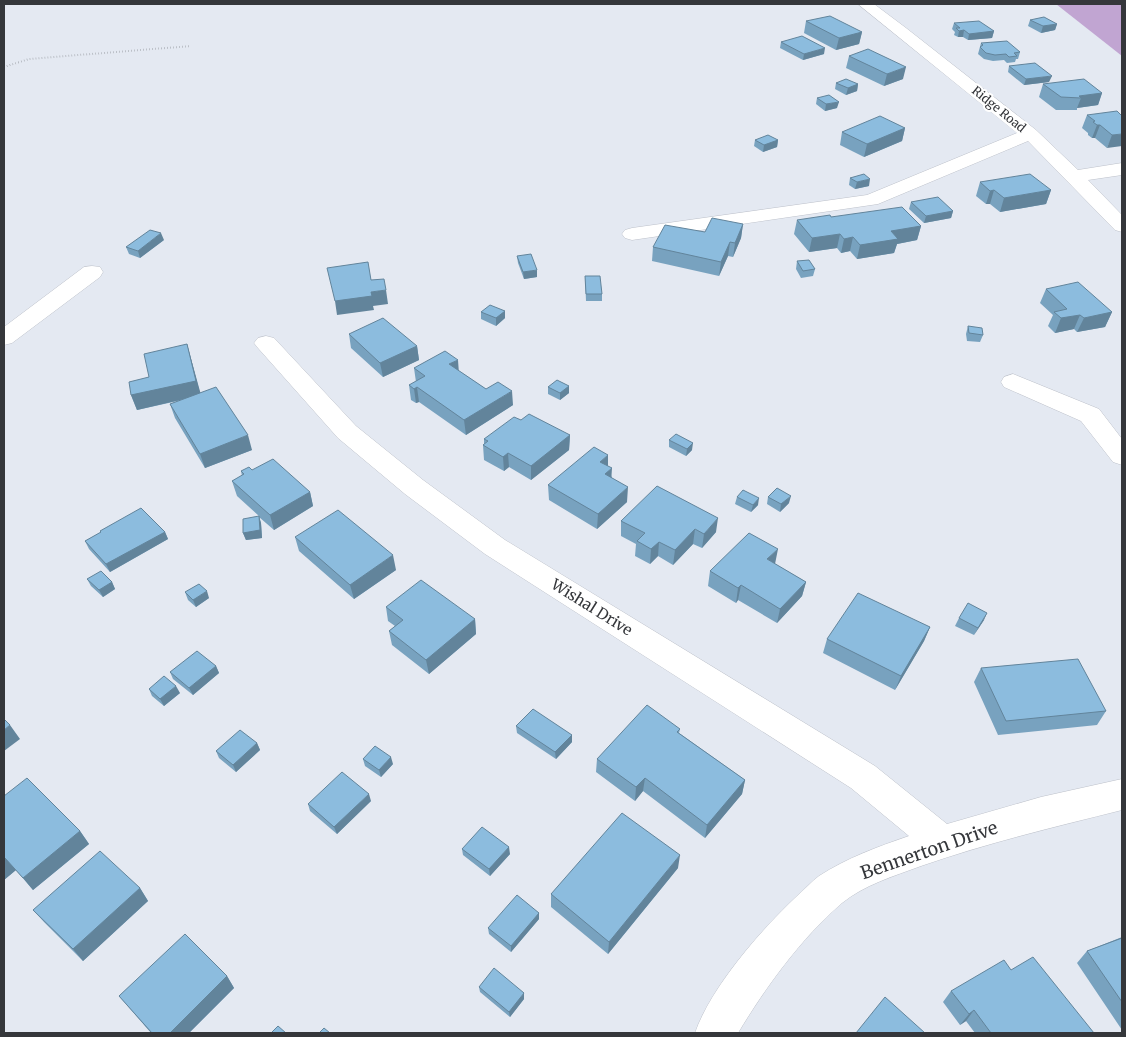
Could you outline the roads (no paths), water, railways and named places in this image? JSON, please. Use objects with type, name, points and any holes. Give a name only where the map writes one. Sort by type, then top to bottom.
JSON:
[{"type":"street","name":"Ridge Road","points":[[865,4],[1030,134],[1122,226]]},
{"type":"street","points":[[632,234],[872,200],[1030,134]]},
{"type":"street","points":[[1074,176],[1122,169]]},
{"type":"street","points":[[4,338],[92,272]]},
{"type":"street","name":"Wishal Drive","points":[[266,343],[347,432],[414,488],[495,547],[863,777],[942,842]]},
{"type":"street","points":[[1013,382],[1090,416],[1122,456]]},
{"type":"street","name":"Bennerton Drive","points":[[715,1033],[743,987],[795,924],[830,890],[869,867],[942,842],[1041,813],[1122,795]]}]
